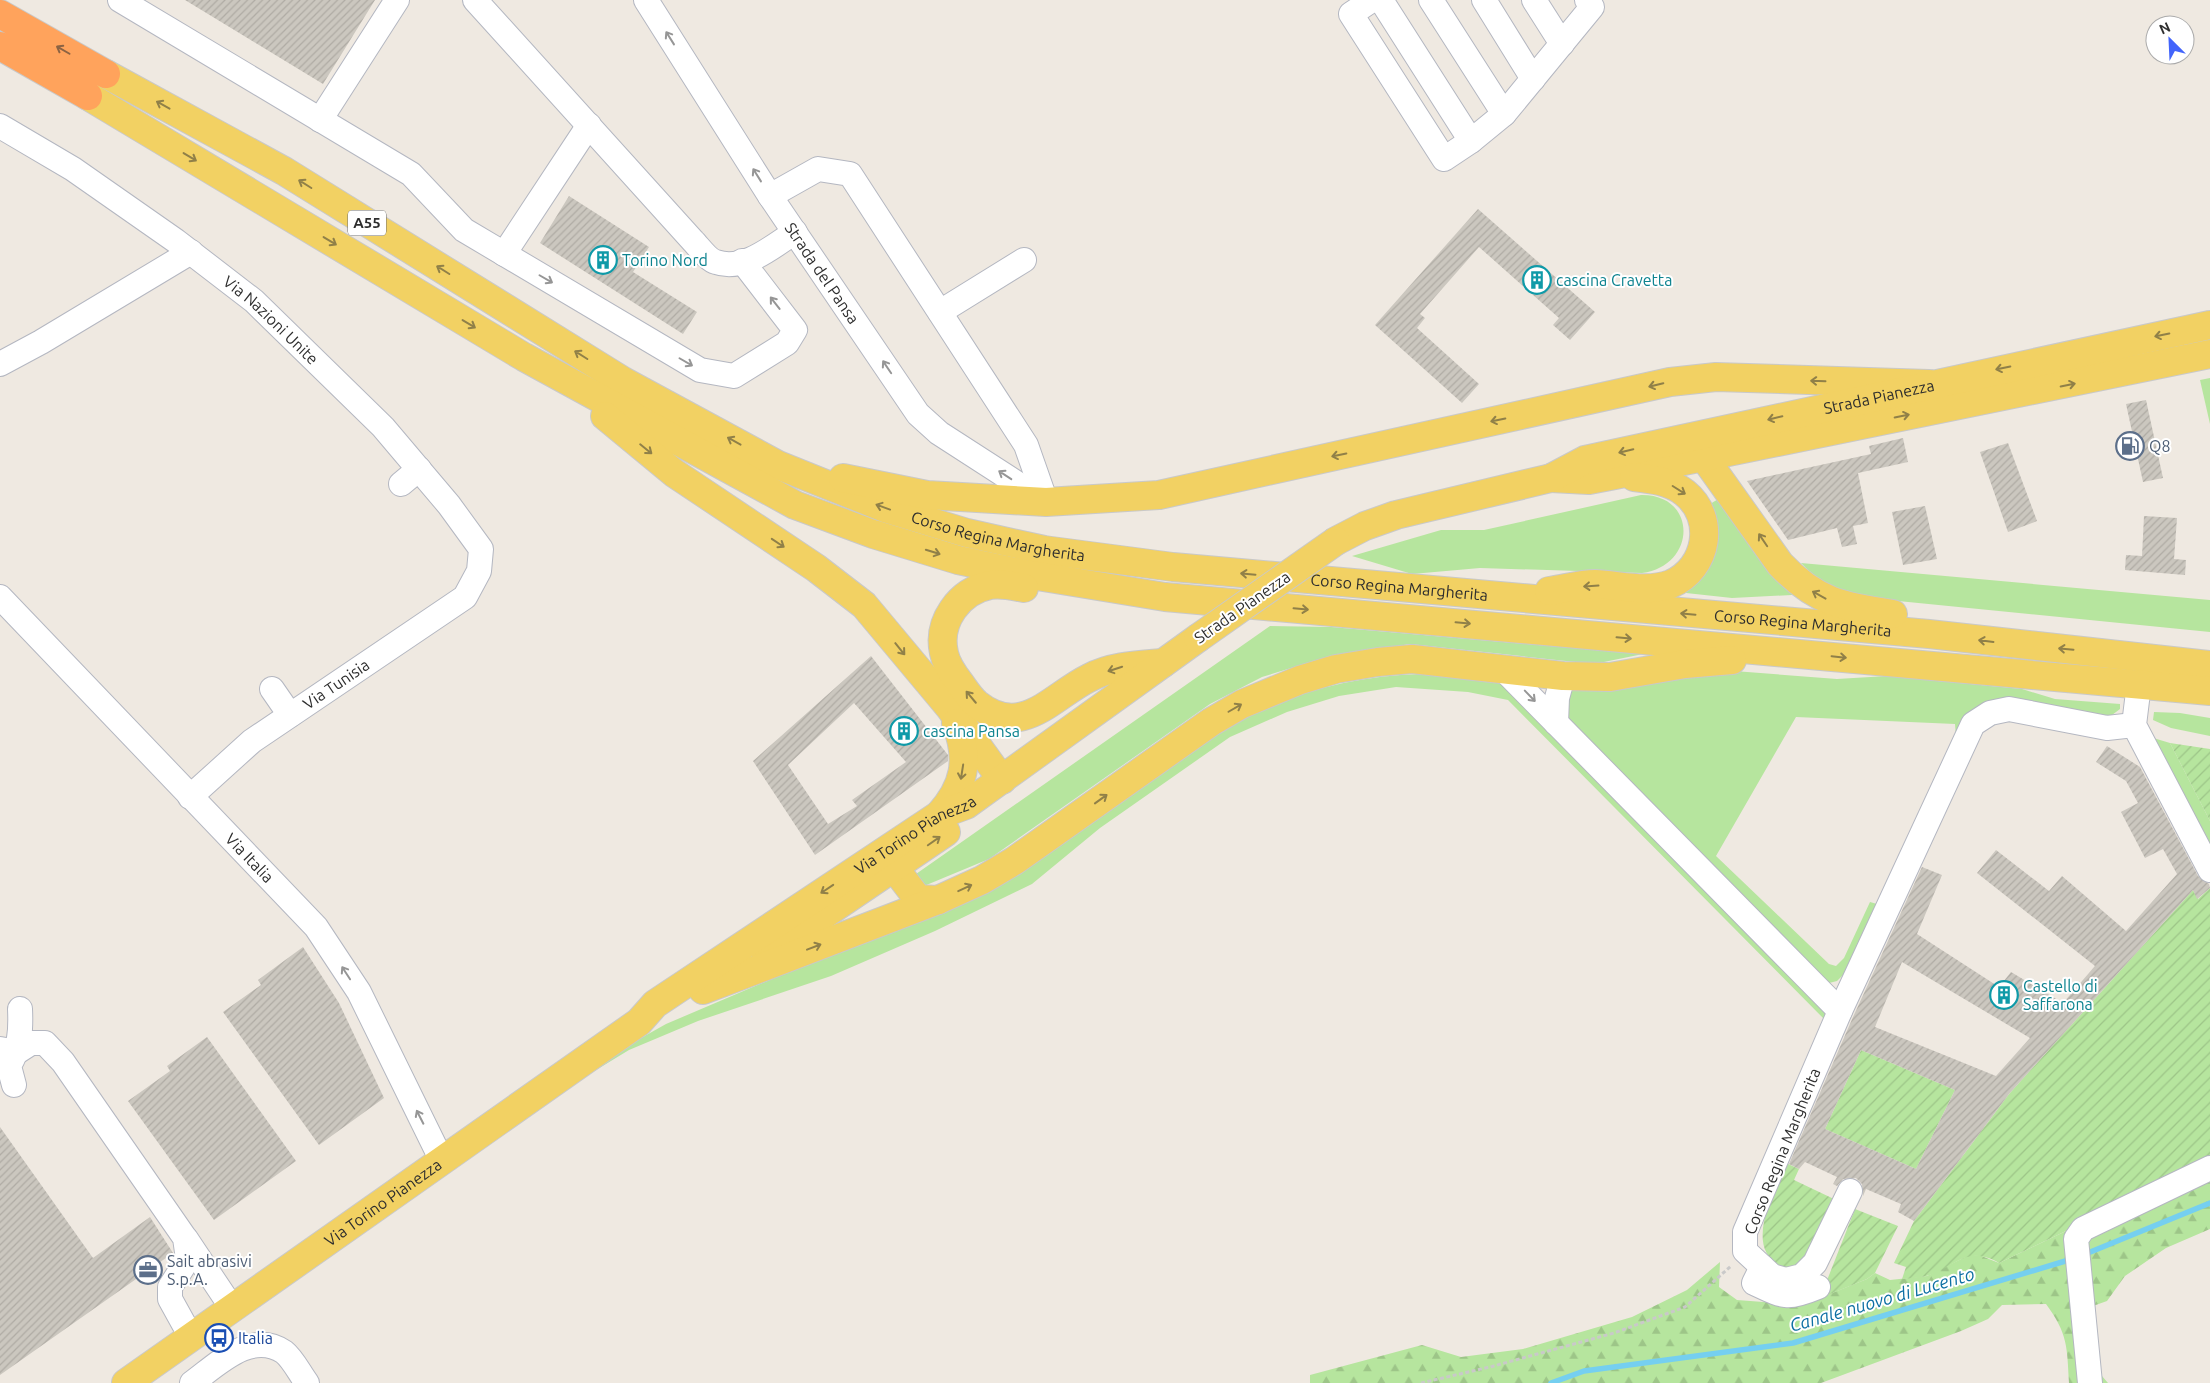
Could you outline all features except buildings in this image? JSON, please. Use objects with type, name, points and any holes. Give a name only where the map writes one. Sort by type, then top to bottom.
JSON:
[{"type":"highway","name":"A55","points":[[0,14],[106,74]]},
{"type":"highway","name":"A55","points":[[0,46],[88,96]]},
{"type":"main road","name":"Corso Regina Margherita","points":[[106,74],[284,171],[623,380],[778,465],[885,508],[967,534],[1044,550],[1173,567],[1929,634],[2210,665]]},
{"type":"main road","name":"A55","points":[[88,96],[554,374]]},
{"type":"main road","name":"Strada Pianezza","points":[[1552,478],[1589,480],[1615,476],[1870,390],[1929,384],[2210,325]]},
{"type":"main road","name":"Strada Pianezza","points":[[966,805],[1336,541],[1364,526],[1430,506],[1552,478],[1585,460],[1697,448],[1744,450],[2210,354]]},
{"type":"main road","name":"Corso Regina Margherita","points":[[554,374],[795,505],[873,534],[958,560],[1025,574],[1165,597],[2210,691]]},
{"type":"main road","points":[[554,374],[674,473],[816,568],[864,605],[950,708],[1002,780]]},
{"type":"main road","points":[[778,465],[927,495],[1046,502],[1159,495],[1670,382],[1716,377],[1870,390],[1876,406],[1866,424]]},
{"type":"main road","points":[[1697,448],[1780,564],[1807,588],[1842,606],[1894,614],[1929,634]]},
{"type":"main road","points":[[1735,499],[1730,486],[1731,474],[1735,461],[1744,450]]},
{"type":"main road","points":[[1506,598],[1593,584],[1645,588],[1659,587],[1672,583],[1690,570],[1701,552],[1705,534],[1701,516],[1692,500],[1677,488],[1663,482],[1615,476]]},
{"type":"main road","points":[[1163,663],[1122,667],[1088,678],[1037,712],[1012,717],[987,711],[975,703],[948,665],[943,644],[947,622],[957,604],[964,597],[989,586],[1012,586],[1111,606],[1165,597]]},
{"type":"main road","points":[[2097,652],[2167,644],[2210,647]]},
{"type":"main road","points":[[703,990],[938,900],[982,880],[1014,861],[1211,722],[1268,691],[1336,669],[1412,659],[1563,676],[1610,677],[1685,664],[1803,654]]},
{"type":"main road","points":[[2140,684],[2210,706]]},
{"type":"main road","points":[[939,815],[951,801],[961,783],[964,768],[965,753],[962,738],[950,708]]},
{"type":"main road","name":"Via Torino Pianezza","points":[[639,1022],[661,1014],[759,958],[888,860],[939,815],[966,805]]},
{"type":"main road","name":"Via Torino Pianezza","points":[[126,1383],[639,1022],[655,1004],[888,860],[950,830],[966,805]]},
{"type":"main road","points":[[888,860],[918,899],[938,900]]},
{"type":"street","points":[[120,0],[411,174],[464,230],[700,370],[734,376],[788,342],[795,330],[742,261]]},
{"type":"street","points":[[320,120],[396,0]]},
{"type":"street","points":[[475,0],[693,241],[715,262],[733,264],[757,257],[795,232]]},
{"type":"street","name":"Strada del Pansa","points":[[646,0],[770,196],[918,414],[939,433],[1046,502]]},
{"type":"street","points":[[1372,0],[1351,14],[1444,159],[1471,141],[1504,114],[1592,7],[1587,0]]},
{"type":"street","points":[[1381,0],[1471,141]]},
{"type":"street","points":[[1431,0],[1504,114]]},
{"type":"street","points":[[1484,0],[1534,79]]},
{"type":"street","points":[[1534,0],[1562,44]]},
{"type":"street","points":[[504,254],[589,125]]},
{"type":"street","name":"Via Nazioni Unite","points":[[0,126],[73,169],[191,252],[254,301],[384,427],[410,476],[481,549],[479,570]]},
{"type":"street","points":[[770,196],[818,169],[850,174],[1026,445],[1046,502]]},
{"type":"street","points":[[0,364],[100,308],[191,252]]},
{"type":"street","points":[[940,312],[1024,260]]},
{"type":"street","name":"Via Tunisia","points":[[190,796],[252,741],[466,597],[479,570]]},
{"type":"street","name":"Via Italia","points":[[0,597],[316,927],[359,992],[399,1078],[442,1161]]},
{"type":"street","points":[[1504,670],[1840,1011]]},
{"type":"street","points":[[1556,724],[1556,698],[1563,676]]},
{"type":"street","points":[[2140,684],[2134,725],[2210,870]]},
{"type":"street","points":[[272,688],[290,715]]},
{"type":"street","name":"Corso Regina Margherita","points":[[1850,1191],[1815,1263],[1802,1276],[1786,1280],[1772,1276],[1745,1251],[1745,1232],[1840,1011],[1973,724],[1990,713],[2009,709],[2107,728],[2134,725]]},
{"type":"street","points":[[14,1085],[9,1066],[9,1050],[21,1028],[20,1009]]},
{"type":"street","points":[[9,1050],[31,1043],[45,1043],[63,1062],[232,1308]]},
{"type":"street","points":[[2090,1383],[2076,1239],[2083,1229],[2210,1168]]},
{"type":"street","points":[[185,1238],[188,1259],[170,1287],[170,1299],[191,1337]]},
{"type":"street","points":[[1762,1267],[1754,1283],[1774,1292],[1794,1297],[1818,1287]]},
{"type":"street","points":[[192,1383],[238,1351],[261,1344],[285,1353],[307,1383]]},
{"type":"path","points":[[1421,1383],[1490,1367],[1614,1333],[1685,1307],[1720,1278],[1745,1251]]},
{"type":"green space","points":[[2210,378],[2210,424],[2200,380]]},
{"type":"green space","points":[[1641,495],[1660,498],[1673,506],[1681,517],[1684,531],[1681,545],[1673,558],[1660,568],[1642,573],[1480,568],[1412,574],[1352,556],[1441,530],[1484,530]]},
{"type":"green space","points":[[1720,498],[1794,591],[1792,595],[1732,598],[1686,593],[1682,586],[1710,504]]},
{"type":"green space","points":[[1801,563],[2210,600],[2210,632],[1868,598],[1824,582]]},
{"type":"green space","points":[[1270,626],[1331,627],[1643,654],[1594,664],[1410,644],[1346,654],[1262,677],[1210,704],[989,859],[924,886],[916,874]]},
{"type":"green space","points":[[1734,671],[1837,679],[1887,676],[2022,689],[2055,699],[2120,704],[2120,709],[2108,718],[1982,705],[1969,712],[1931,800],[1956,737],[1955,724],[1796,717],[1716,856],[1829,964],[1836,966],[1844,958],[1870,902],[1877,904],[1845,973],[1837,981],[1829,983],[1567,723],[1567,690]]},
{"type":"green space","points":[[1420,674],[1506,681],[1830,1009],[1826,1021],[1508,700],[1468,692],[1396,687],[1339,696],[1287,712],[1230,737],[1100,828],[1032,884],[935,931],[831,976],[698,1021],[629,1050],[578,1081],[634,1042],[666,1024],[1014,876],[1220,731],[1243,718],[1292,698],[1342,683]]},
{"type":"green space","points":[[2154,712],[2180,713],[2210,718],[2210,736],[2171,728],[2153,720]]},
{"type":"green space","points":[[2150,737],[2170,743],[2210,821],[2210,855]]},
{"type":"green space","points":[[2170,743],[2210,749],[2210,821]]},
{"type":"green space","points":[[2210,888],[2210,1162],[1999,1263],[1977,1256],[1969,1257],[1926,1276],[1902,1279],[1906,1267],[1894,1263],[1914,1221],[2009,1094],[2193,890],[2198,899]]},
{"type":"green space","points":[[1861,1050],[1955,1090],[1916,1169],[1825,1129]]},
{"type":"green space","points":[[1786,1163],[1799,1169],[1794,1180],[1836,1200],[1807,1262],[1790,1268],[1779,1265],[1769,1256],[1764,1245],[1763,1231],[1770,1201]]},
{"type":"green space","points":[[2210,1175],[2210,1229],[2166,1248],[2125,1276],[2107,1301],[2079,1311],[2083,1354],[2108,1383],[2069,1383],[2065,1341],[2059,1324],[2046,1304],[2002,1305],[1988,1319],[1961,1331],[1821,1383],[1310,1383],[1310,1375],[1422,1345],[1461,1357],[1523,1349],[1632,1317],[1687,1290],[1720,1262],[1719,1287],[1737,1300],[1802,1305],[1867,1279],[1875,1273],[1890,1280],[1927,1276],[1967,1256],[1979,1255],[1999,1263],[2108,1211]]},
{"type":"green space","points":[[1855,1209],[1898,1226],[1875,1273],[1867,1279],[1803,1305],[1824,1288]]},
{"type":"waterway","name":"Canale nuovo di Lucento","points":[[2083,1255],[2210,1203]]},
{"type":"waterway","name":"Canale nuovo di Lucento","points":[[1551,1383],[1584,1371],[1793,1343],[2072,1259]]},
{"type":"place","name":"Torino Nord","points":[[603,260]]},
{"type":"place","name":"cascina Cravetta","points":[[1537,280]]},
{"type":"place","name":"Q8","points":[[2130,446]]},
{"type":"place","name":"cascina Pansa","points":[[904,731]]},
{"type":"place","name":"Castello di Saffarona","points":[[2004,995]]},
{"type":"place","name":"Sait abrasivi S.p.A.","points":[[148,1270]]},
{"type":"place","name":"Italia","points":[[219,1338]]}]
